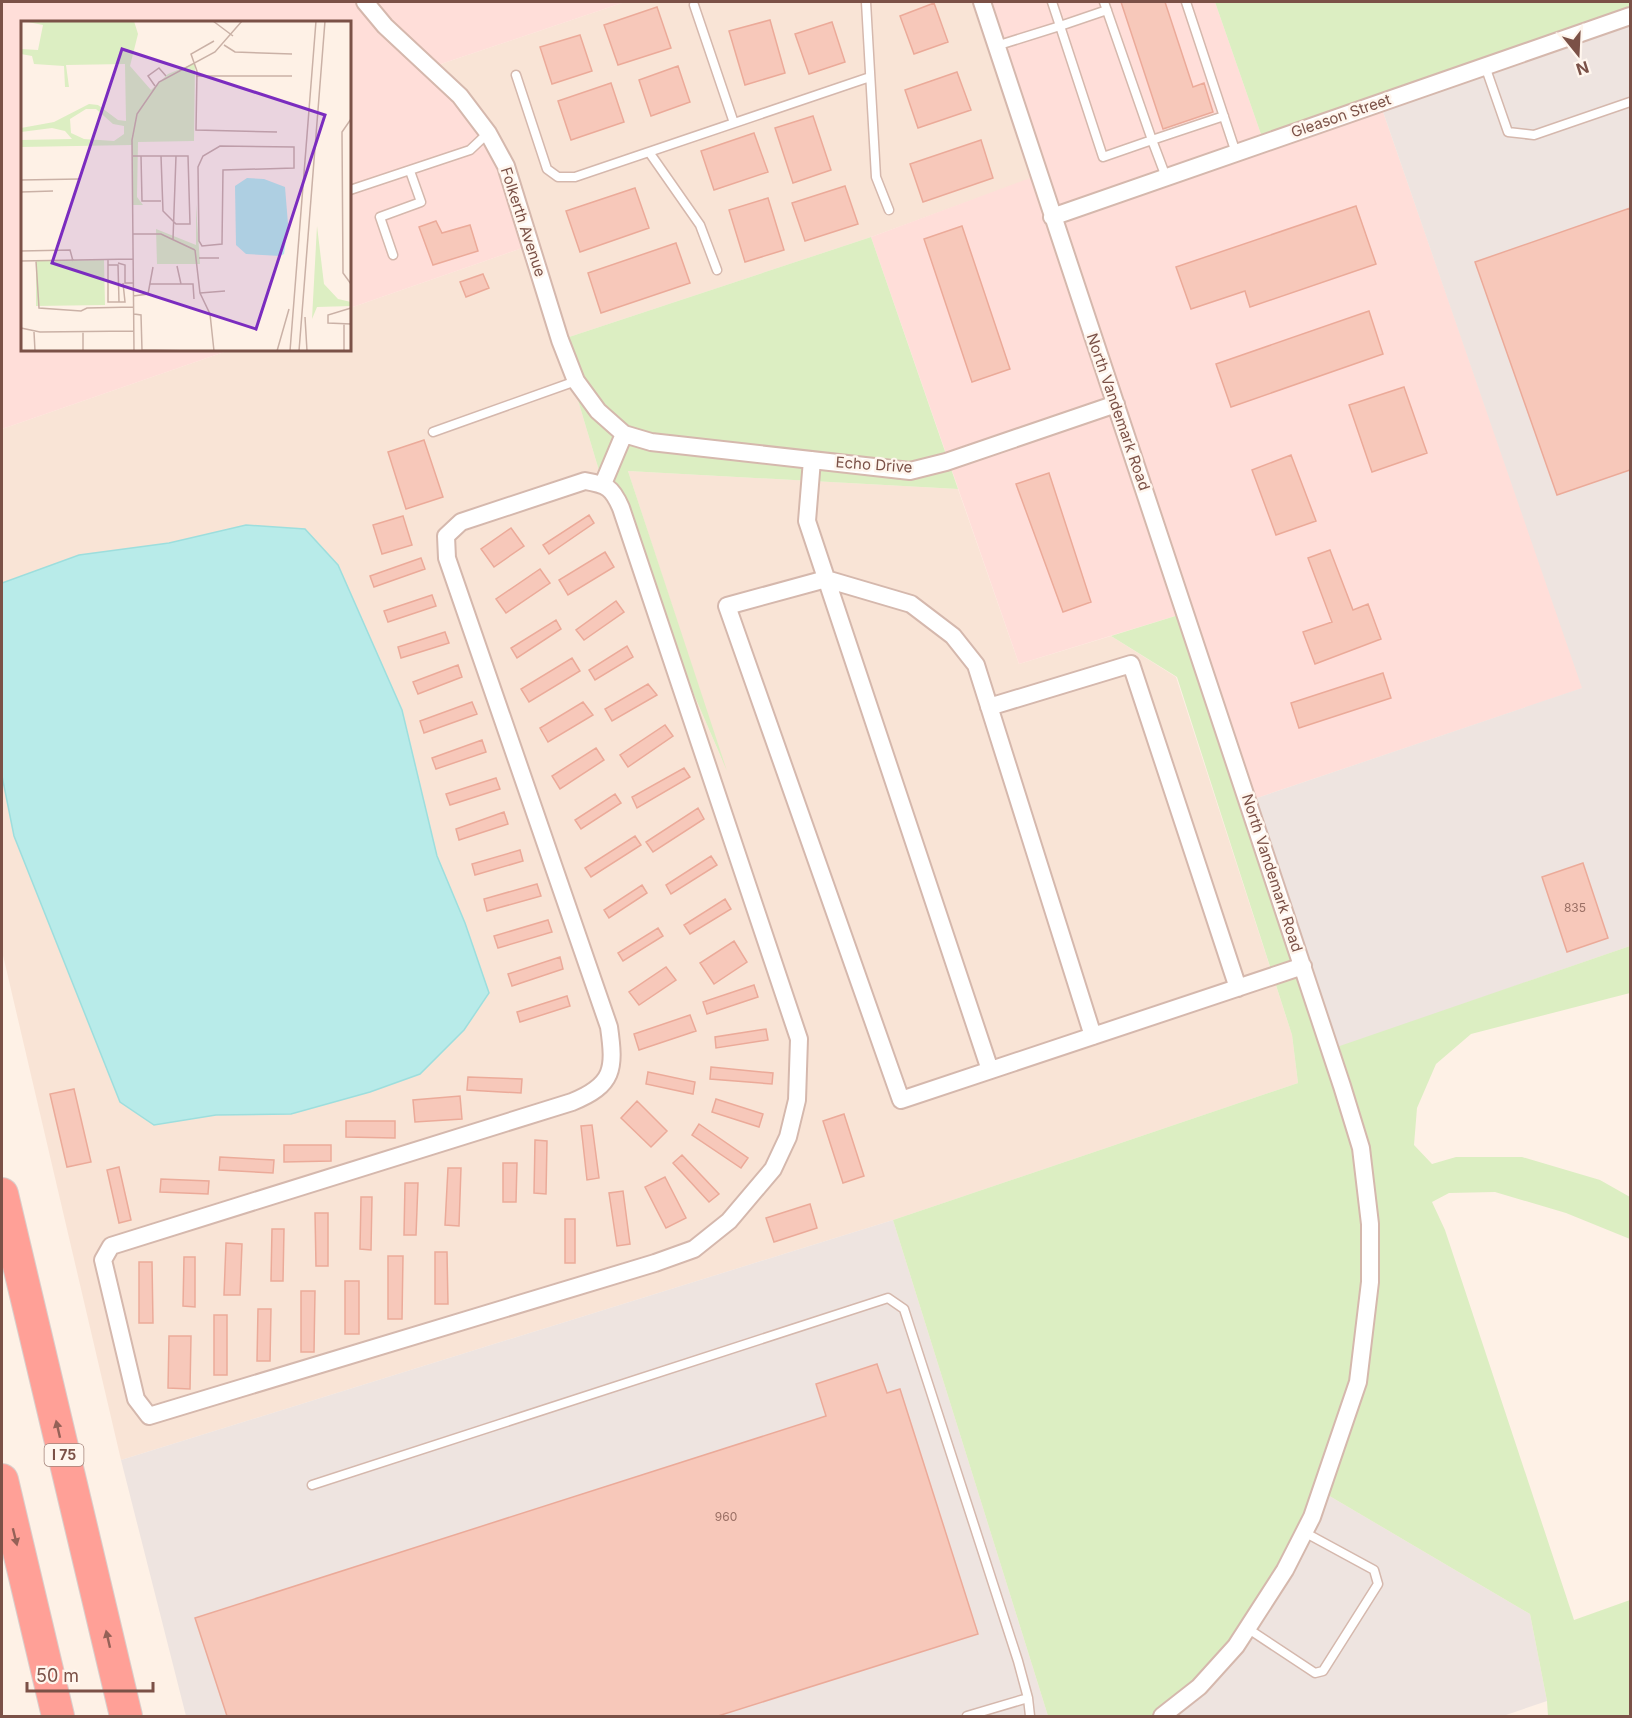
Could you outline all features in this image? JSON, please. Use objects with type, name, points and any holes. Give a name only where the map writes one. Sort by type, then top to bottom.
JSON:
[{"type":"highway","name":"I 75","points":[[2,1194],[126,1716]]},
{"type":"highway","points":[[2,1480],[58,1716]]},
{"type":"street","name":"Folkerth Avenue","points":[[365,2],[385,26],[460,96],[488,133],[506,166],[560,340],[576,381],[598,411],[624,434]]},
{"type":"street","name":"North Vandemark Road","points":[[982,2],[1303,966],[1361,1148],[1370,1224],[1370,1282],[1358,1382],[1312,1517],[1285,1569],[1236,1646],[1199,1687],[1162,1716]]},
{"type":"street","name":"Gleason Street","points":[[1052,217],[1630,16]]},
{"type":"street","name":"Echo Drive","points":[[624,434],[651,442],[910,471],[946,462],[1116,404]]},
{"type":"street","points":[[603,484],[624,434]]},
{"type":"street","points":[[812,460],[807,521],[990,1070]]},
{"type":"street","points":[[585,481],[603,484],[614,492],[621,508],[799,1039],[797,1100],[789,1137],[773,1169],[735,1215],[694,1249],[149,1416],[136,1399],[103,1260],[111,1246],[572,1102],[592,1094],[609,1077],[613,1056],[609,1027],[447,558],[446,536],[461,522],[528,499],[585,481]]},
{"type":"street","points":[[1093,1036],[976,665],[953,636],[911,604],[826,579],[727,606],[901,1100],[1238,988],[1303,966]]},
{"type":"street","points":[[989,707],[1131,664],[1238,988]]},
{"type":"lane","points":[[866,2],[876,177],[889,210]]},
{"type":"lane","points":[[1052,2],[1103,157],[1224,116]]},
{"type":"lane","points":[[1186,2],[1236,153]]},
{"type":"lane","points":[[694,5],[734,123]]},
{"type":"lane","points":[[996,46],[1060,26],[1105,6],[1166,177]]},
{"type":"lane","points":[[1485,66],[1508,132],[1534,135],[1630,102]]},
{"type":"lane","points":[[516,75],[547,169],[558,177],[575,177],[870,77]]},
{"type":"lane","points":[[351,190],[470,150],[488,133]]},
{"type":"lane","points":[[649,152],[700,225],[717,270]]},
{"type":"lane","points":[[393,255],[380,217],[421,202],[410,171]]},
{"type":"lane","points":[[434,432],[576,381]]},
{"type":"lane","points":[[312,1485],[888,1298],[904,1309],[1014,1650],[1028,1698],[1030,1716]]},
{"type":"lane","points":[[1247,1628],[1315,1673],[1323,1671],[1378,1584],[1374,1570],[1304,1532]]},
{"type":"lane","points":[[967,1716],[1028,1698]]},
{"type":"shaded area","points":[[2,2],[625,2],[429,68],[476,115],[531,245],[351,308],[351,21],[21,21],[21,351],[227,351],[2,429]]},
{"type":"shaded area","points":[[625,2],[982,2],[1038,176],[871,237],[560,340],[603,484],[723,762],[628,471],[958,489],[1019,664],[1111,636],[1176,677],[1292,1035],[1298,1083],[893,1220],[121,1460],[2,951],[2,429],[227,351],[351,351],[351,308],[531,245],[429,68]]},
{"type":"shaded area","points":[[982,2],[1215,2],[1264,143],[1380,103],[1583,688],[1248,801],[1185,613],[1019,664],[871,237],[1038,175]]},
{"type":"shaded area","points":[[1630,16],[1630,946],[1331,1050],[1248,801],[1582,688],[1380,103]]},
{"type":"shaded area","points":[[893,1220],[1048,1716],[186,1716],[121,1460]]},
{"type":"shaded area","points":[[1321,1491],[1530,1614],[1547,1701],[1503,1716],[1162,1716]]},
{"type":"green space","points":[[1215,2],[1630,2],[1630,16],[1264,143]]},
{"type":"green space","points":[[871,237],[958,489],[628,471],[727,771],[603,484],[560,340]]},
{"type":"green space","points":[[1185,613],[1331,1049],[1630,946],[1630,993],[1471,1034],[1436,1064],[1417,1108],[1414,1145],[1432,1164],[1456,1157],[1522,1157],[1600,1180],[1630,1197],[1630,1239],[1566,1213],[1495,1192],[1449,1193],[1432,1202],[1445,1230],[1574,1620],[1630,1600],[1630,1716],[1548,1716],[1530,1614],[1321,1491],[1236,1646],[1162,1716],[1048,1716],[893,1220],[1298,1083],[1292,1035],[1177,677],[1111,636]]},
{"type":"water","points":[[246,525],[305,529],[338,565],[402,710],[437,856],[465,923],[489,993],[464,1030],[420,1074],[370,1092],[291,1114],[216,1115],[154,1125],[120,1102],[14,836],[2,776],[2,583],[79,555],[169,543]]},
{"type":"building","points":[[1121,2],[1165,2],[1193,87],[1204,83],[1213,112],[1163,129]]},
{"type":"building","points":[[934,3],[948,42],[914,54],[900,16]]},
{"type":"building","points":[[657,7],[671,48],[618,65],[604,25]]},
{"type":"building","points":[[770,20],[785,73],[745,85],[729,31]]},
{"type":"building","points":[[832,22],[845,62],[809,74],[795,34]]},
{"type":"building","points":[[580,35],[592,71],[552,84],[540,47]]},
{"type":"building","points":[[678,66],[690,102],[651,116],[639,80]]},
{"type":"building","points":[[957,72],[971,110],[918,128],[905,90]]},
{"type":"building","points":[[611,83],[624,122],[571,140],[558,101]]},
{"type":"building","points":[[813,116],[831,170],[793,183],[775,128]]},
{"type":"building","points":[[754,133],[768,172],[714,190],[701,151]]},
{"type":"building","points":[[981,140],[993,178],[923,202],[910,164]]},
{"type":"building","points":[[845,186],[858,224],[805,241],[792,203]]},
{"type":"building","points":[[635,188],[649,228],[580,252],[566,211]]},
{"type":"building","points":[[768,198],[784,250],[745,262],[729,210]]},
{"type":"building","points":[[1356,206],[1376,264],[1250,307],[1245,291],[1191,309],[1176,267]]},
{"type":"building","points":[[1630,208],[1630,470],[1557,495],[1475,262]]},
{"type":"building","points":[[436,221],[442,233],[470,225],[478,251],[433,265],[419,227]]},
{"type":"building","points":[[962,226],[1010,369],[972,382],[924,239]]},
{"type":"building","points":[[676,243],[690,283],[601,313],[588,273]]},
{"type":"building","points":[[483,274],[489,288],[466,297],[460,282]]},
{"type":"building","points":[[1369,311],[1383,354],[1231,407],[1216,364]]},
{"type":"building","points":[[1404,387],[1427,453],[1372,472],[1349,405]]},
{"type":"building","points":[[424,440],[443,497],[406,509],[388,452]]},
{"type":"building","points":[[1291,455],[1316,521],[1276,535],[1252,470]]},
{"type":"building","points":[[1049,473],[1091,602],[1063,612],[1016,484]]},
{"type":"building","points":[[589,515],[594,523],[549,554],[543,545]]},
{"type":"building","points":[[403,516],[412,545],[382,554],[373,525]]},
{"type":"building","points":[[511,528],[524,546],[494,567],[481,549]]},
{"type":"building","points":[[1330,550],[1353,610],[1368,604],[1381,639],[1315,664],[1303,632],[1332,622],[1308,558]]},
{"type":"building","points":[[605,552],[614,567],[568,595],[559,580]]},
{"type":"building","points":[[421,558],[425,569],[374,587],[370,576]]},
{"type":"building","points":[[540,569],[550,583],[506,613],[496,599]]},
{"type":"building","points":[[432,595],[436,606],[388,622],[384,611]]},
{"type":"building","points":[[616,601],[624,612],[584,640],[576,630]]},
{"type":"building","points":[[556,620],[561,629],[517,658],[511,648]]},
{"type":"building","points":[[445,632],[449,643],[401,658],[398,647]]},
{"type":"building","points":[[627,646],[633,657],[595,680],[589,670]]},
{"type":"building","points":[[572,658],[580,671],[529,702],[521,689]]},
{"type":"building","points":[[458,665],[462,677],[418,694],[413,682]]},
{"type":"building","points":[[1383,673],[1391,698],[1299,728],[1291,703]]},
{"type":"building","points":[[648,684],[657,695],[612,721],[605,709]]},
{"type":"building","points":[[472,702],[477,714],[424,733],[420,721]]},
{"type":"building","points":[[583,702],[593,715],[548,742],[540,728]]},
{"type":"building","points":[[665,725],[673,736],[628,767],[620,755]]},
{"type":"building","points":[[482,740],[486,752],[436,769],[432,758]]},
{"type":"building","points":[[596,748],[604,760],[560,789],[552,776]]},
{"type":"building","points":[[684,768],[690,777],[637,808],[632,797]]},
{"type":"building","points":[[496,778],[500,789],[450,805],[446,794]]},
{"type":"building","points":[[615,794],[621,803],[581,829],[575,820]]},
{"type":"building","points":[[698,808],[704,819],[653,852],[646,842]]},
{"type":"building","points":[[504,812],[508,824],[459,840],[456,829]]},
{"type":"building","points":[[635,836],[641,845],[591,877],[585,868]]},
{"type":"building","points":[[520,850],[523,861],[475,875],[472,864]]},
{"type":"building","points":[[711,856],[717,865],[671,894],[666,885]]},
{"type":"building","points":[[1583,863],[1608,938],[1567,952],[1542,877]]},
{"type":"building","points":[[537,884],[541,896],[487,911],[484,899]]},
{"type":"building","points":[[642,885],[647,893],[609,918],[604,910]]},
{"type":"building","points":[[725,899],[731,909],[690,934],[684,925]]},
{"type":"building","points":[[548,920],[552,932],[498,948],[494,936]]},
{"type":"building","points":[[658,928],[663,936],[623,961],[618,953]]},
{"type":"building","points":[[734,941],[747,962],[714,984],[700,963]]},
{"type":"building","points":[[560,957],[563,969],[512,986],[508,974]]},
{"type":"building","points":[[666,967],[676,980],[639,1005],[629,992]]},
{"type":"building","points":[[754,985],[758,997],[707,1014],[703,1002]]},
{"type":"building","points":[[567,996],[570,1006],[520,1022],[517,1012]]},
{"type":"building","points":[[690,1015],[696,1031],[639,1050],[634,1034]]},
{"type":"building","points":[[766,1029],[768,1040],[716,1048],[715,1037]]},
{"type":"building","points":[[711,1067],[773,1073],[772,1084],[710,1079]]},
{"type":"building","points":[[648,1072],[695,1082],[693,1094],[646,1084]]},
{"type":"building","points":[[468,1077],[522,1079],[521,1093],[467,1090]]},
{"type":"building","points":[[74,1089],[91,1162],[67,1167],[50,1094]]},
{"type":"building","points":[[460,1096],[462,1119],[415,1122],[413,1100]]},
{"type":"building","points":[[716,1099],[763,1114],[759,1127],[712,1112]]},
{"type":"building","points":[[637,1101],[667,1131],[651,1147],[621,1118]]},
{"type":"building","points":[[844,1114],[864,1176],[843,1183],[823,1121]]},
{"type":"building","points":[[346,1121],[395,1121],[395,1138],[346,1137]]},
{"type":"building","points":[[699,1124],[748,1158],[741,1168],[692,1135]]},
{"type":"building","points":[[592,1125],[599,1178],[587,1180],[581,1126]]},
{"type":"building","points":[[535,1140],[547,1141],[546,1194],[534,1193]]},
{"type":"building","points":[[284,1145],[331,1145],[331,1161],[284,1162]]},
{"type":"building","points":[[682,1155],[719,1194],[709,1202],[673,1163]]},
{"type":"building","points":[[220,1157],[274,1160],[273,1173],[219,1170]]},
{"type":"building","points":[[503,1163],[517,1163],[516,1202],[503,1202]]},
{"type":"building","points":[[119,1167],[131,1220],[119,1223],[107,1170]]},
{"type":"building","points":[[448,1168],[461,1168],[459,1226],[445,1225]]},
{"type":"building","points":[[665,1177],[686,1218],[666,1228],[645,1187]]},
{"type":"building","points":[[161,1179],[209,1181],[208,1194],[160,1192]]},
{"type":"building","points":[[405,1183],[418,1183],[416,1235],[404,1235]]},
{"type":"building","points":[[623,1191],[630,1244],[617,1246],[609,1193]]},
{"type":"building","points":[[361,1197],[372,1197],[371,1250],[360,1249]]},
{"type":"building","points":[[810,1204],[817,1228],[774,1242],[766,1218]]},
{"type":"building","points":[[315,1213],[328,1213],[328,1266],[316,1266]]},
{"type":"building","points":[[565,1219],[575,1219],[575,1263],[565,1263]]},
{"type":"building","points":[[272,1229],[284,1229],[283,1281],[271,1281]]},
{"type":"building","points":[[226,1243],[242,1244],[240,1295],[224,1295]]},
{"type":"building","points":[[435,1252],[447,1252],[448,1304],[435,1304]]},
{"type":"building","points":[[388,1256],[403,1256],[402,1319],[388,1319]]},
{"type":"building","points":[[184,1257],[195,1257],[195,1307],[183,1306]]},
{"type":"building","points":[[139,1262],[152,1262],[153,1323],[139,1323]]},
{"type":"building","points":[[345,1281],[359,1281],[359,1334],[345,1334]]},
{"type":"building","points":[[301,1291],[315,1291],[314,1352],[301,1352]]},
{"type":"building","points":[[258,1309],[271,1309],[270,1361],[257,1361]]},
{"type":"building","points":[[214,1315],[227,1315],[227,1375],[214,1375]]},
{"type":"building","points":[[169,1336],[191,1336],[190,1389],[168,1388]]},
{"type":"building","points":[[877,1364],[887,1393],[900,1389],[978,1634],[718,1716],[227,1716],[195,1618],[826,1416],[816,1384]]}]
